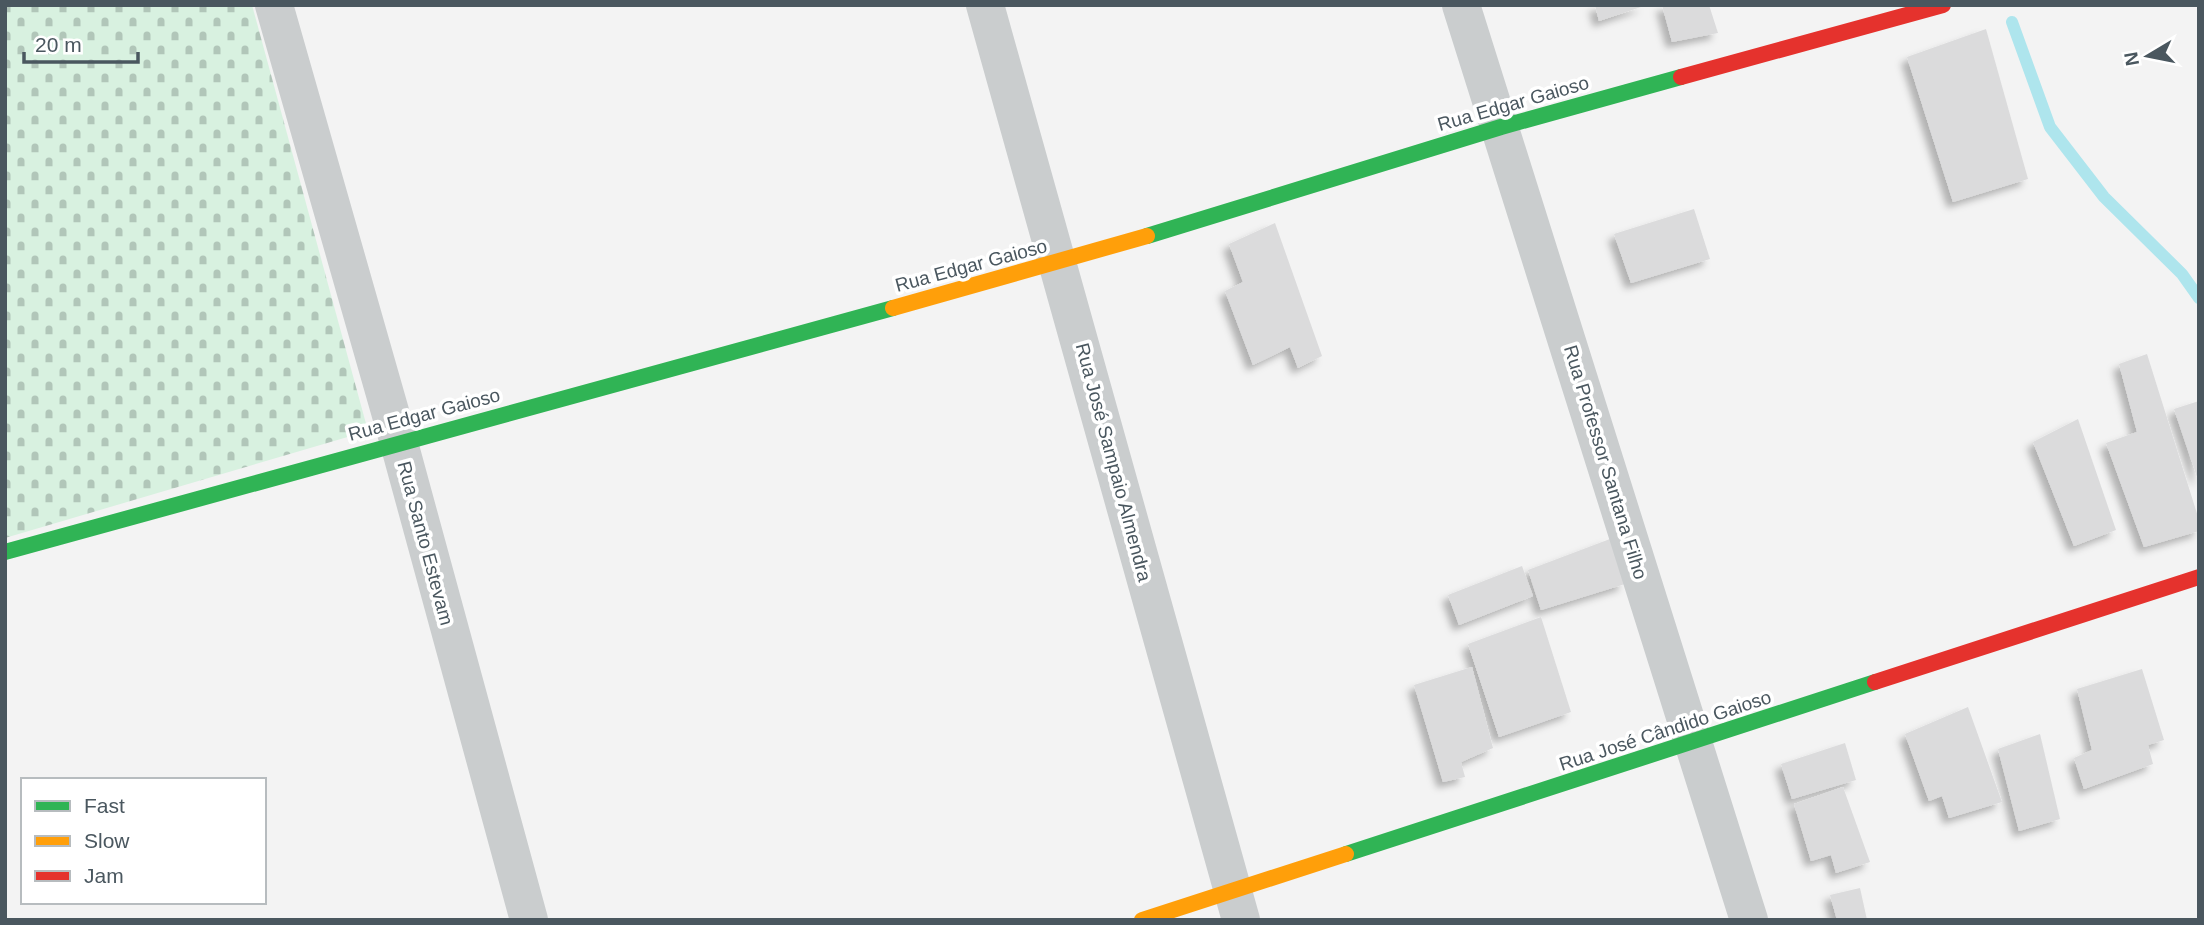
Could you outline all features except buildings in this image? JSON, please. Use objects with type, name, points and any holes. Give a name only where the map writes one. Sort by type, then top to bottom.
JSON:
[{"type":"main road","name":"Rua Edgar Gaioso","points":[[5,552],[1059,263],[1501,127],[1943,5]]},
{"type":"main road","name":"Rua José Cândido Gaioso","points":[[1142,920],[1237,905],[1694,743],[2199,577]]},
{"type":"street","name":"Rua Santo Estevam","points":[[274,5],[399,443],[529,920]]},
{"type":"street","name":"Rua José Sampaio Almendra","points":[[985,5],[1237,905]]},
{"type":"street","name":"Rua Professor Santana Filho","points":[[1461,5],[1749,920]]},
{"type":"green space","points":[[5,5],[252,5],[368,431],[5,538]]},
{"type":"waterway","points":[[2012,22],[2050,127],[2104,197],[2182,274],[2199,298]]},
{"type":"traffic: fast","points":[[1147,236],[1501,127],[1681,77]]},
{"type":"traffic: fast","points":[[5,552],[893,308]]},
{"type":"traffic: fast","points":[[1346,854],[1875,682]]},
{"type":"traffic: slow","points":[[893,308],[1147,236]]},
{"type":"traffic: slow","points":[[1142,920],[1346,854]]},
{"type":"traffic: jam","points":[[1681,77],[1943,5]]},
{"type":"traffic: jam","points":[[1875,682],[2199,577]]}]
